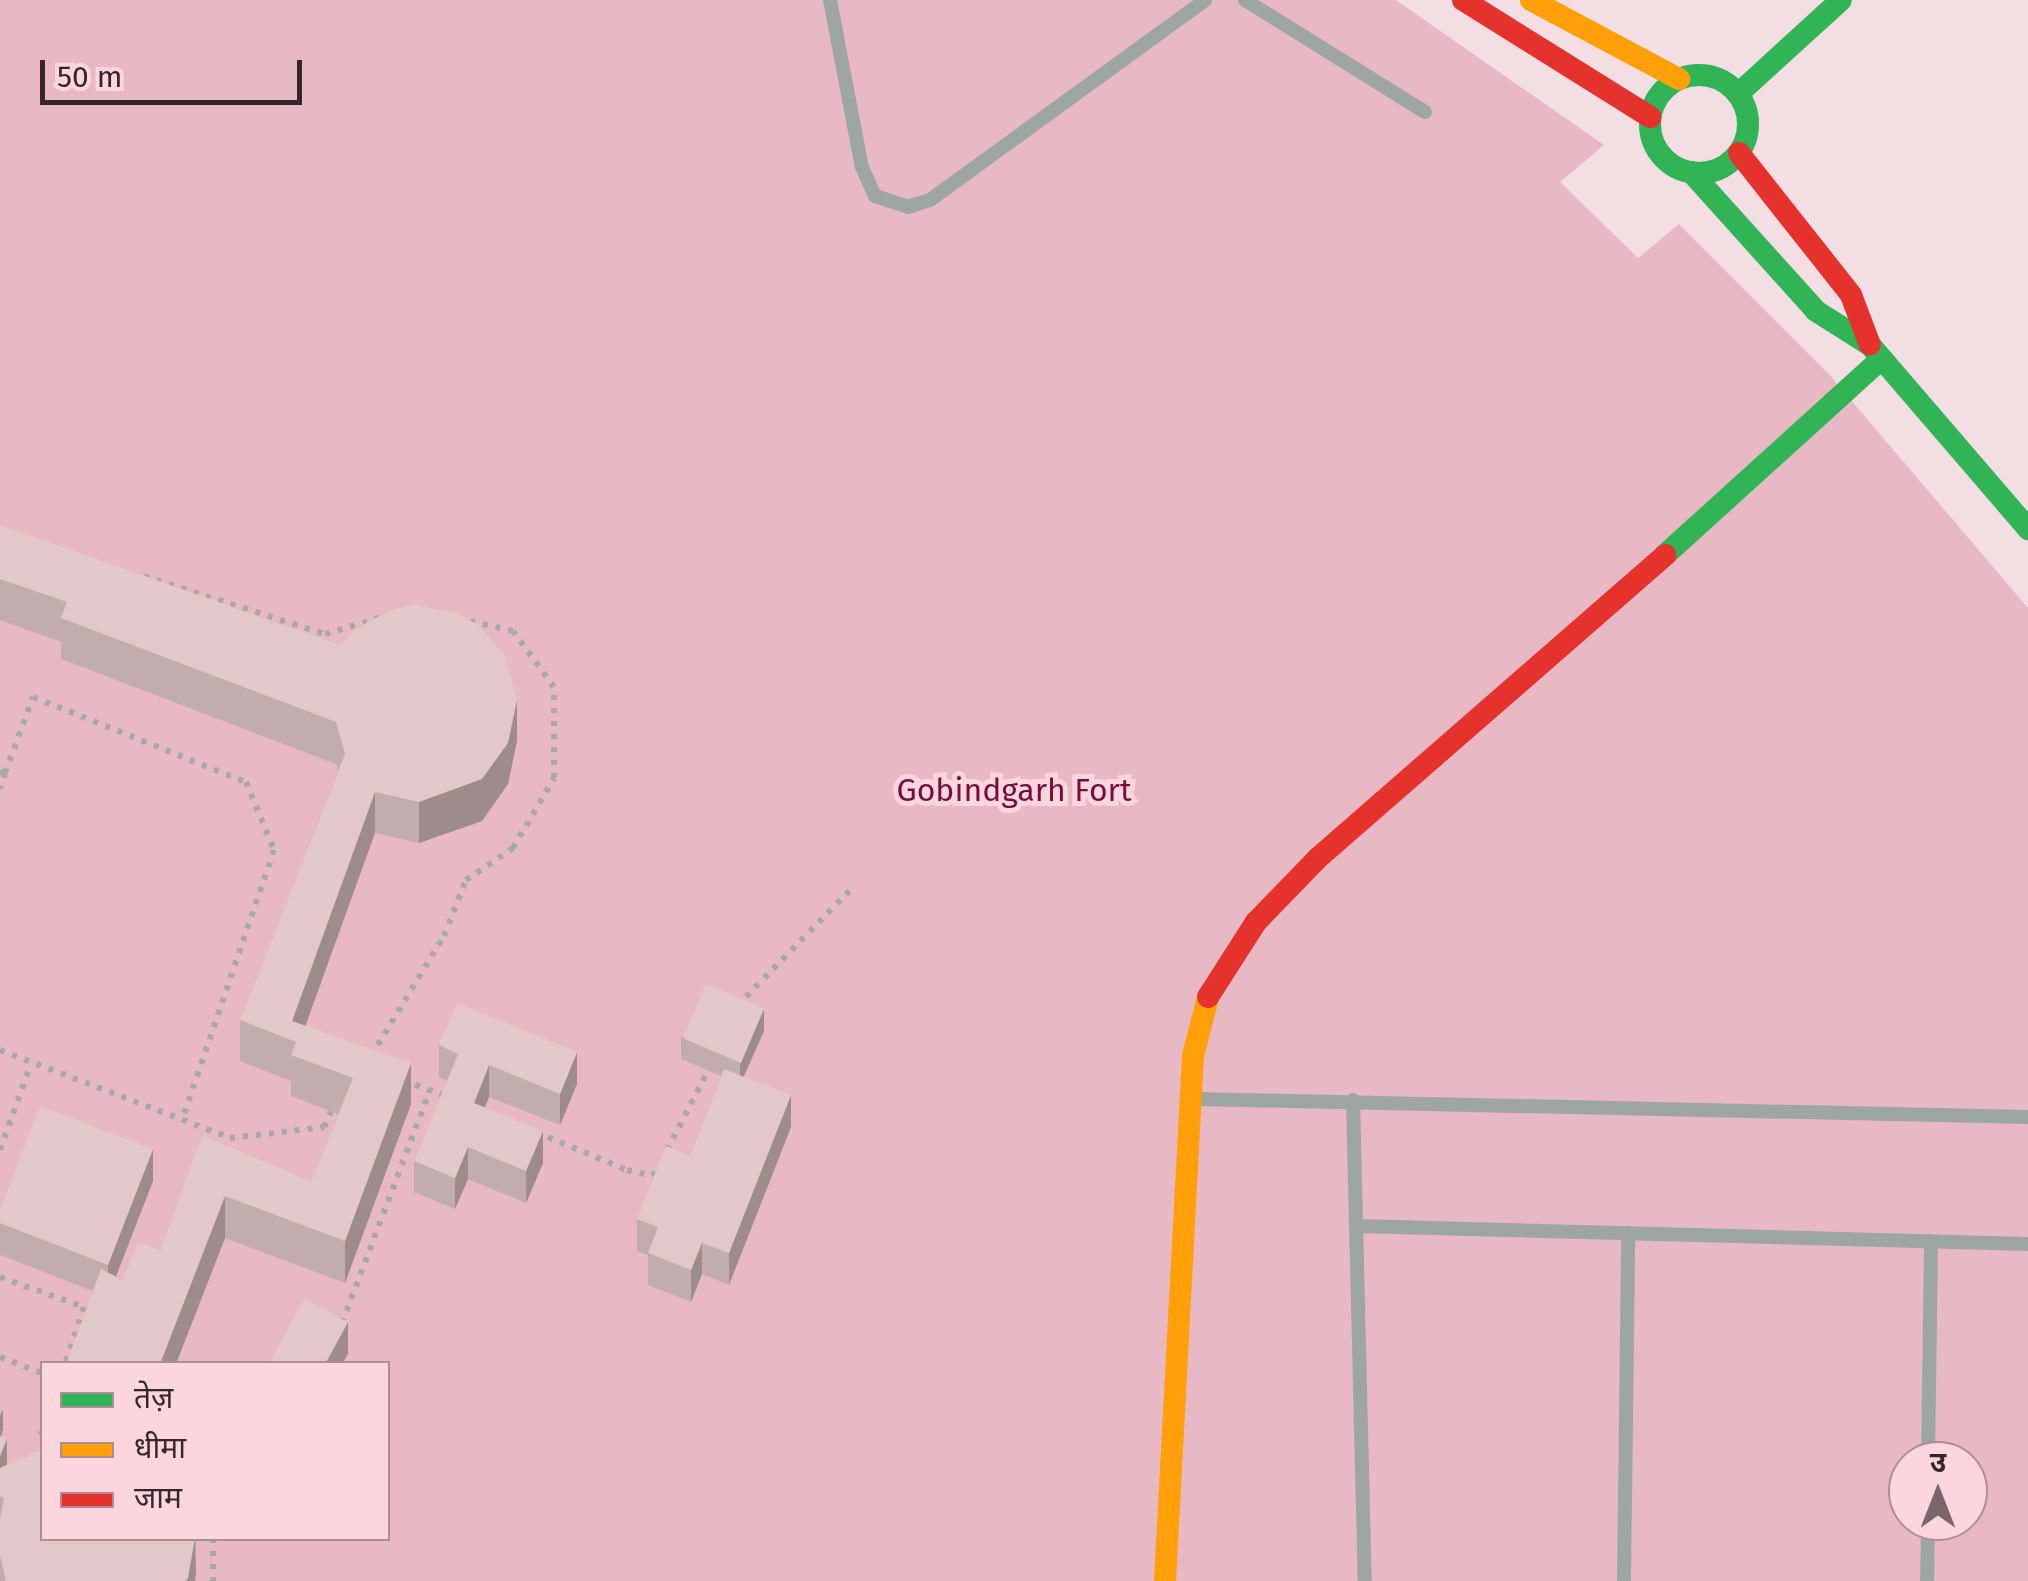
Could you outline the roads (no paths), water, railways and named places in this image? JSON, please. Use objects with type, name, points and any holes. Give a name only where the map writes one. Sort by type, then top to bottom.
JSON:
[{"type":"street","points":[[1463,0],[1472,11],[1650,117]]},
{"type":"street","points":[[1531,0],[1679,79],[1713,77],[1738,94],[1748,126],[1739,152],[1725,166],[1692,172]]},
{"type":"street","points":[[1738,94],[1841,0]]},
{"type":"street","points":[[1679,79],[1656,100],[1650,117],[1652,138],[1664,158],[1692,172],[1816,311],[1875,352],[2028,530]]},
{"type":"street","points":[[1739,152],[1851,294],[1875,352]]},
{"type":"street","points":[[1166,1581],[1193,1056],[1210,991],[1256,922],[1318,858],[1562,649],[1875,352]]},
{"type":"lane","points":[[830,0],[862,167],[875,196],[908,207],[930,200],[1205,0]]},
{"type":"lane","points":[[1245,0],[1424,112]]},
{"type":"lane","points":[[1190,1099],[2028,1117]]},
{"type":"lane","points":[[1353,1100],[1365,1581]]},
{"type":"lane","points":[[1356,1226],[2028,1244]]},
{"type":"lane","points":[[1624,1581],[1628,1233]]},
{"type":"lane","points":[[1928,1441],[1931,1241]]},
{"type":"lane","points":[[1927,1581],[1928,1541]]},
{"type":"park label","name":"Gobindgarh Fort","points":[[1014,790]]}]
